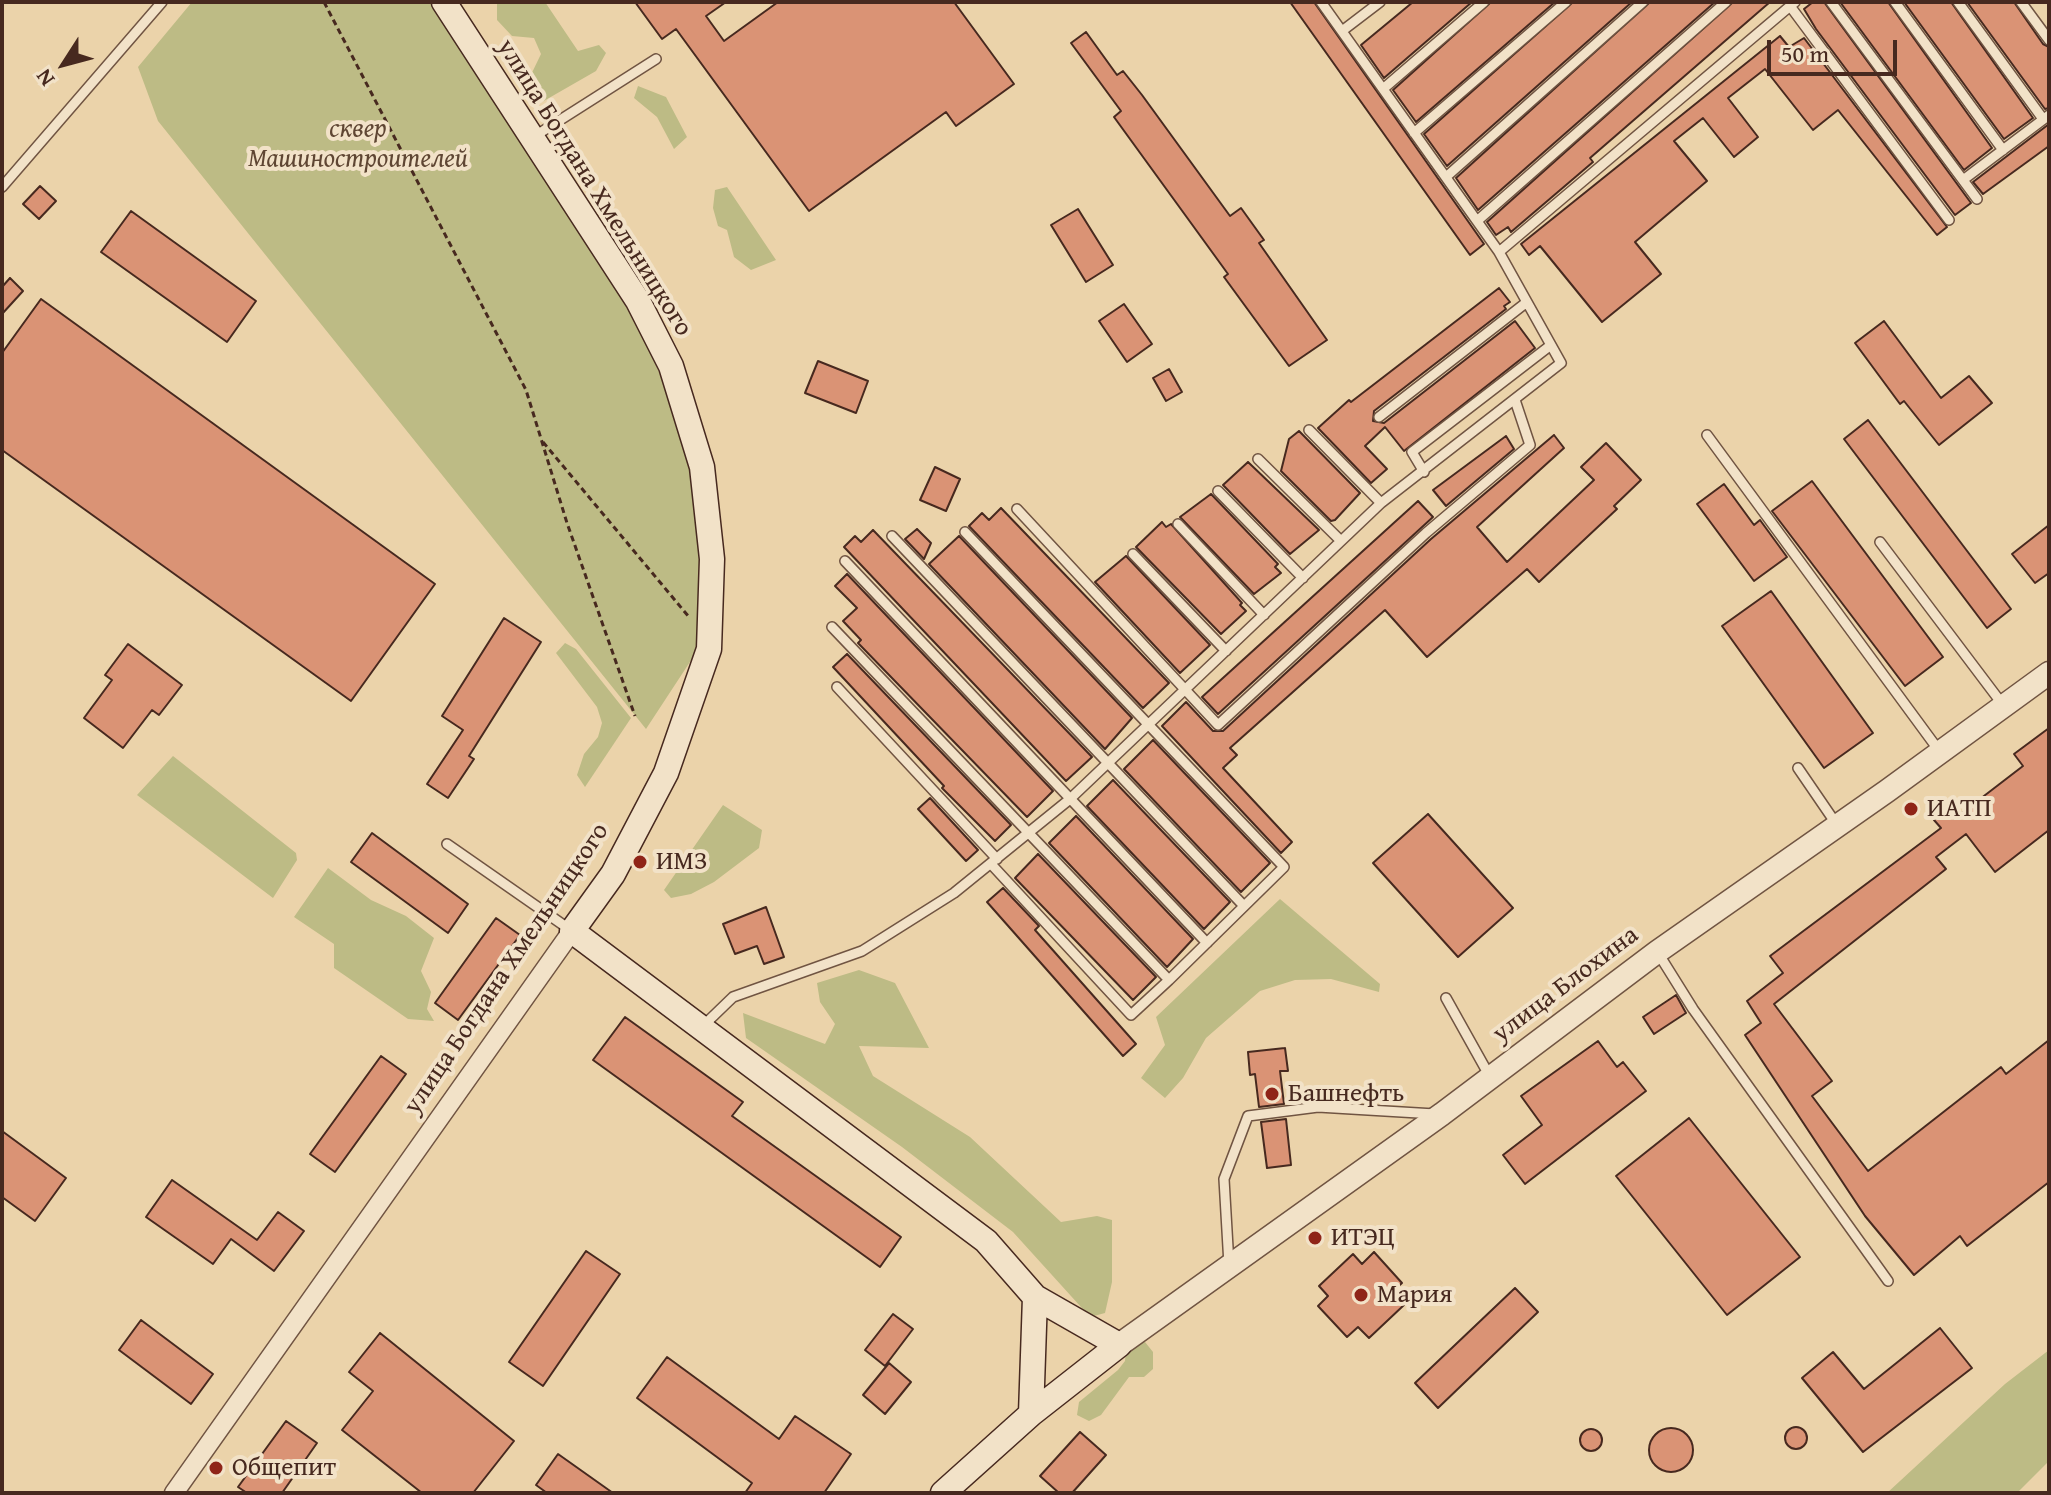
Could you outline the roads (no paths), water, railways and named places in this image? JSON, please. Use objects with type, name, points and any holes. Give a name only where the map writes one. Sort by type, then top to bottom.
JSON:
[{"type":"main road","name":"улица Богдана Хмельницкого","points":[[444,2],[638,301],[671,366],[702,467],[712,559],[709,649],[666,773],[613,874],[572,931]]},
{"type":"main road","points":[[572,931],[703,1026],[986,1241],[1035,1297],[1119,1345]]},
{"type":"main road","points":[[1031,1414],[1035,1297]]},
{"type":"main road","name":"улица Блохина","points":[[943,1493],[1031,1414],[1119,1345]]},
{"type":"street","name":"улица Блохина","points":[[1119,1345],[1155,1316],[1229,1268],[1442,1114],[1657,952],[2049,673]]},
{"type":"street","name":"улица Богдана Хмельницкого","points":[[174,1493],[572,931]]},
{"type":"lane","points":[[2,187],[162,2]]},
{"type":"lane","points":[[703,1026],[733,997],[862,951],[954,893],[1070,799],[1381,503],[1561,363],[1499,252],[1321,2]]},
{"type":"lane","points":[[1342,31],[1380,2]]},
{"type":"lane","points":[[1383,89],[1484,2]]},
{"type":"lane","points":[[1414,133],[1566,2]]},
{"type":"lane","points":[[1446,177],[1643,2]]},
{"type":"lane","points":[[1477,221],[1726,2]]},
{"type":"lane","points":[[1831,2],[1977,199]]},
{"type":"lane","points":[[1895,2],[2003,150]]},
{"type":"lane","points":[[1958,2],[2046,117],[1963,180]]},
{"type":"lane","points":[[2021,2],[2049,40]]},
{"type":"lane","points":[[1499,252],[1793,4],[1949,220]]},
{"type":"lane","points":[[532,137],[656,59]]},
{"type":"lane","points":[[1379,417],[1527,302]]},
{"type":"lane","points":[[1424,472],[1412,452],[1551,345]]},
{"type":"lane","points":[[1017,509],[1218,725],[1426,533],[1530,445],[1515,400]]},
{"type":"lane","points":[[1309,430],[1381,503]]},
{"type":"lane","points":[[1707,435],[1940,752]]},
{"type":"lane","points":[[1258,459],[1341,541]]},
{"type":"lane","points":[[1218,491],[1303,578]]},
{"type":"lane","points":[[1178,524],[1264,615]]},
{"type":"lane","points":[[837,687],[1131,1015],[1284,867],[965,532]]},
{"type":"lane","points":[[892,536],[1244,906]]},
{"type":"lane","points":[[1880,542],[2003,706]]},
{"type":"lane","points":[[1133,554],[1226,651]]},
{"type":"lane","points":[[845,561],[1207,943]]},
{"type":"lane","points":[[832,627],[1169,980]]},
{"type":"lane","points":[[1798,768],[1838,826]]},
{"type":"lane","points":[[447,844],[572,931]]},
{"type":"lane","points":[[1657,952],[1693,1009],[1888,1281]]},
{"type":"lane","points":[[1446,998],[1490,1077]]},
{"type":"lane","points":[[1229,1268],[1224,1179],[1248,1116],[1318,1107],[1442,1114]]},
{"type":"place","name":"ИАТП","points":[[1911,809]]},
{"type":"place","name":"ИМЗ","points":[[640,862]]},
{"type":"place","name":"Башнефть","points":[[1272,1094]]},
{"type":"place","name":"ИТЭЦ","points":[[1315,1238]]},
{"type":"place","name":"Мария","points":[[1361,1295]]},
{"type":"place","name":"Общепит","points":[[216,1468]]},
{"type":"park label","name":"сквер Машиностроителей","points":[[358,144]]}]
